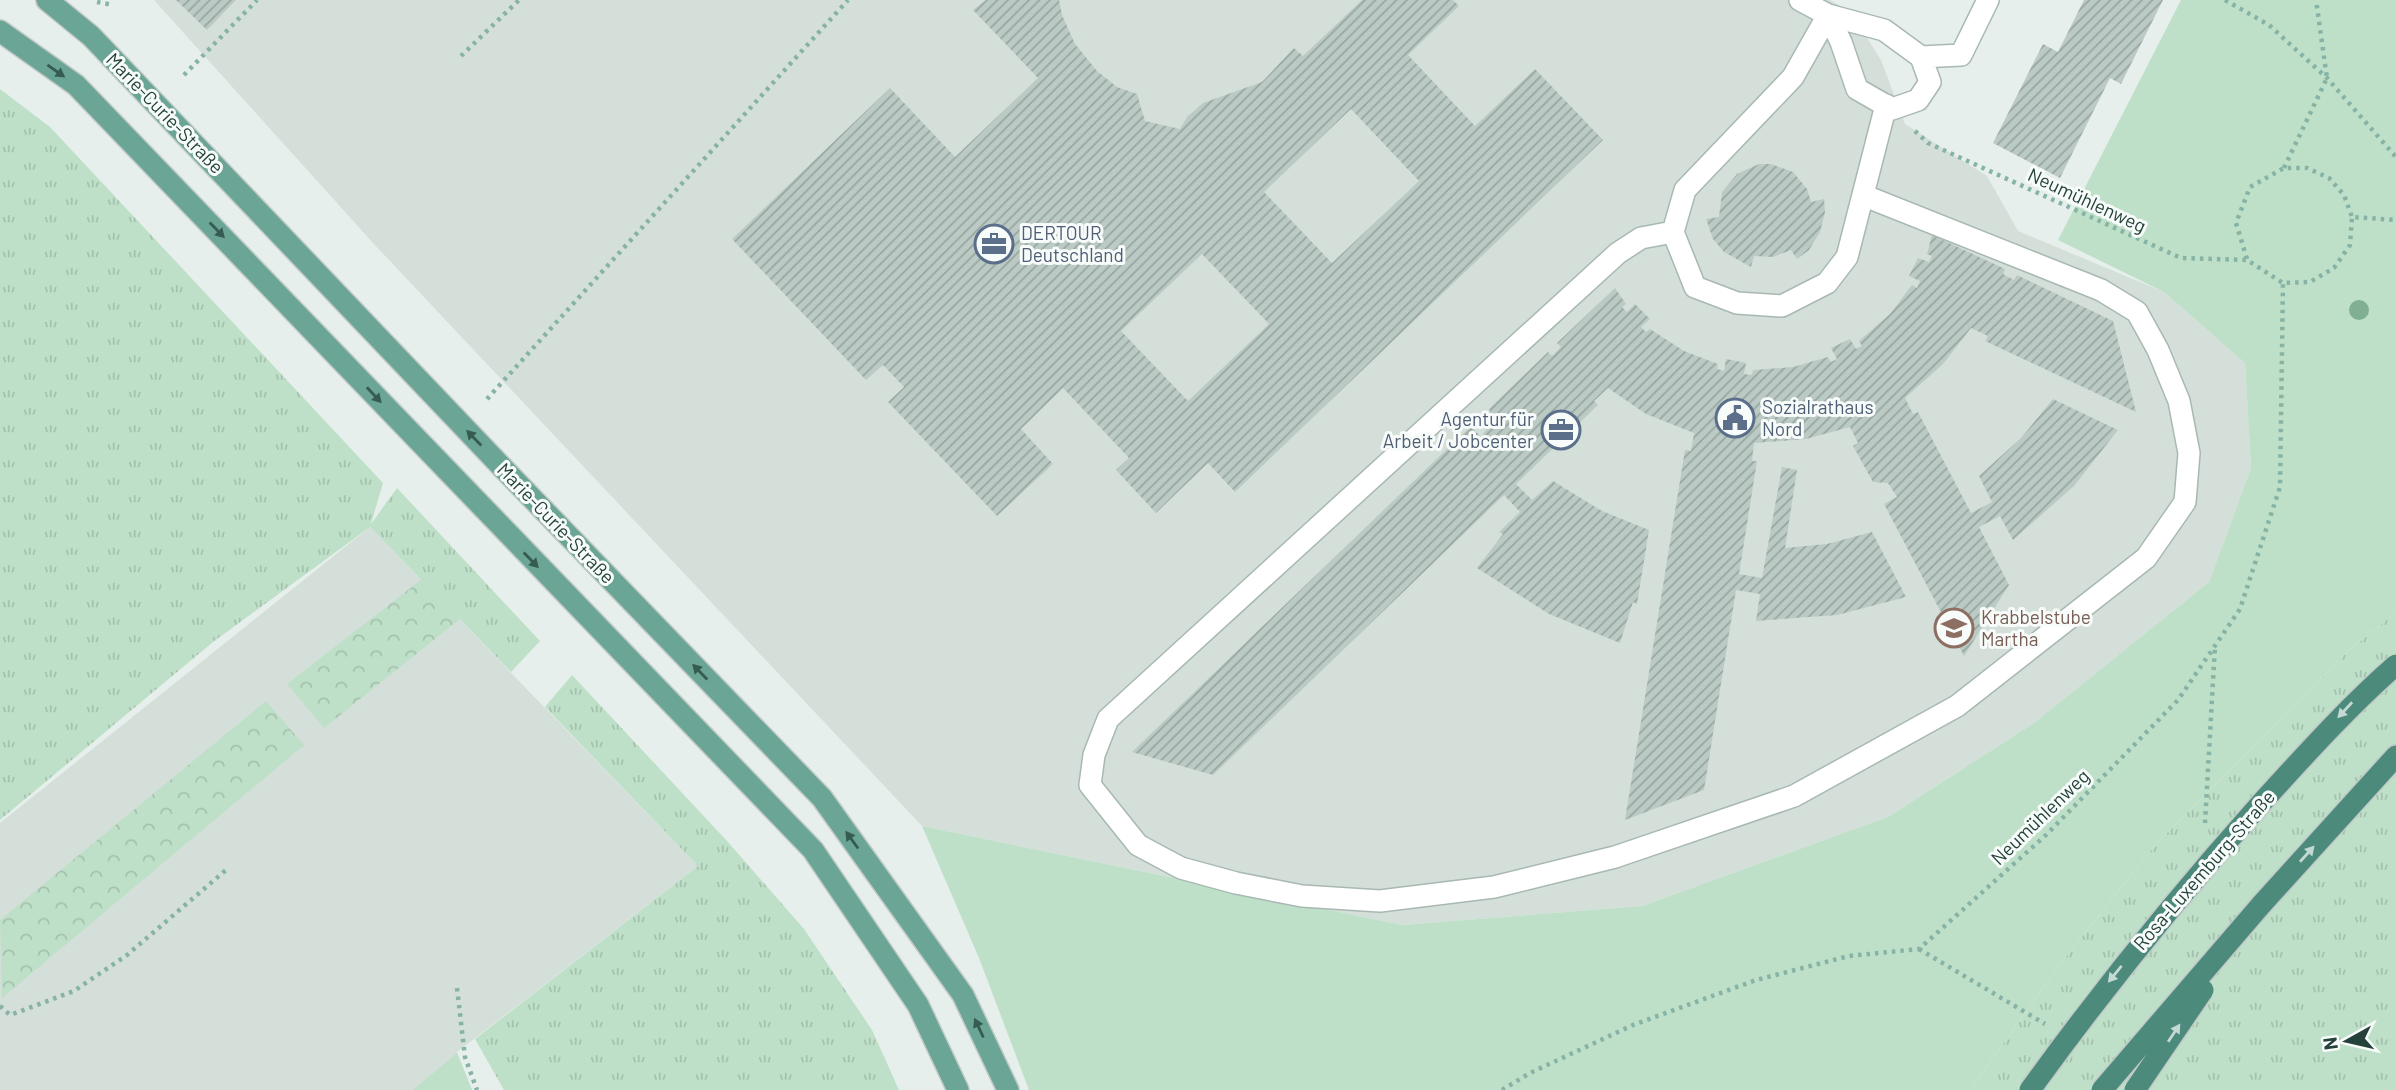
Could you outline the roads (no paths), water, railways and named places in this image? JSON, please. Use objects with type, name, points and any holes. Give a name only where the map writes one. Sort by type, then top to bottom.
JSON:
[{"type":"highway","name":"Rosa-Luxemburg-Straße","points":[[2030,1090],[2101,992],[2186,886],[2350,704],[2396,664]]},
{"type":"highway","points":[[2102,1090],[2261,905],[2396,756]]},
{"type":"highway","points":[[2135,1090],[2261,905]]},
{"type":"main road","name":"Marie-Curie-Straße","points":[[47,0],[91,36],[490,455],[822,798],[963,995],[1008,1090]]},
{"type":"main road","points":[[0,31],[76,85],[813,850],[918,1005],[958,1090]]},
{"type":"street","points":[[1800,0],[1828,15],[1884,30],[1921,57],[1930,82],[1918,100],[1889,107],[1857,89],[1841,42],[1828,15]]},
{"type":"street","points":[[1921,57],[1961,55],[1988,0]]},
{"type":"street","points":[[1828,15],[1793,77],[1685,190],[1672,232],[1695,287],[1737,303],[1782,306],[1827,283],[1847,257],[1889,107]]},
{"type":"street","points":[[1672,232],[1641,238],[1618,253],[1108,719],[1094,755],[1090,785],[1138,845],[1181,867],[1236,883],[1302,896],[1380,901],[1494,887],[1615,857],[1794,796],[1957,706],[2146,558],[2185,502],[2189,453],[2179,401],[2158,350],[2137,312],[2101,290],[1865,196]]},
{"type":"place","name":"DERTOUR Deutschland","points":[[994,244]]},
{"type":"place","name":"Sozialrathaus Nord","points":[[1735,418]]},
{"type":"place","name":"Agentur für Arbeit / Jobcenter","points":[[1561,430]]},
{"type":"place","name":"Krabbelstube Martha","points":[[1954,628]]}]
